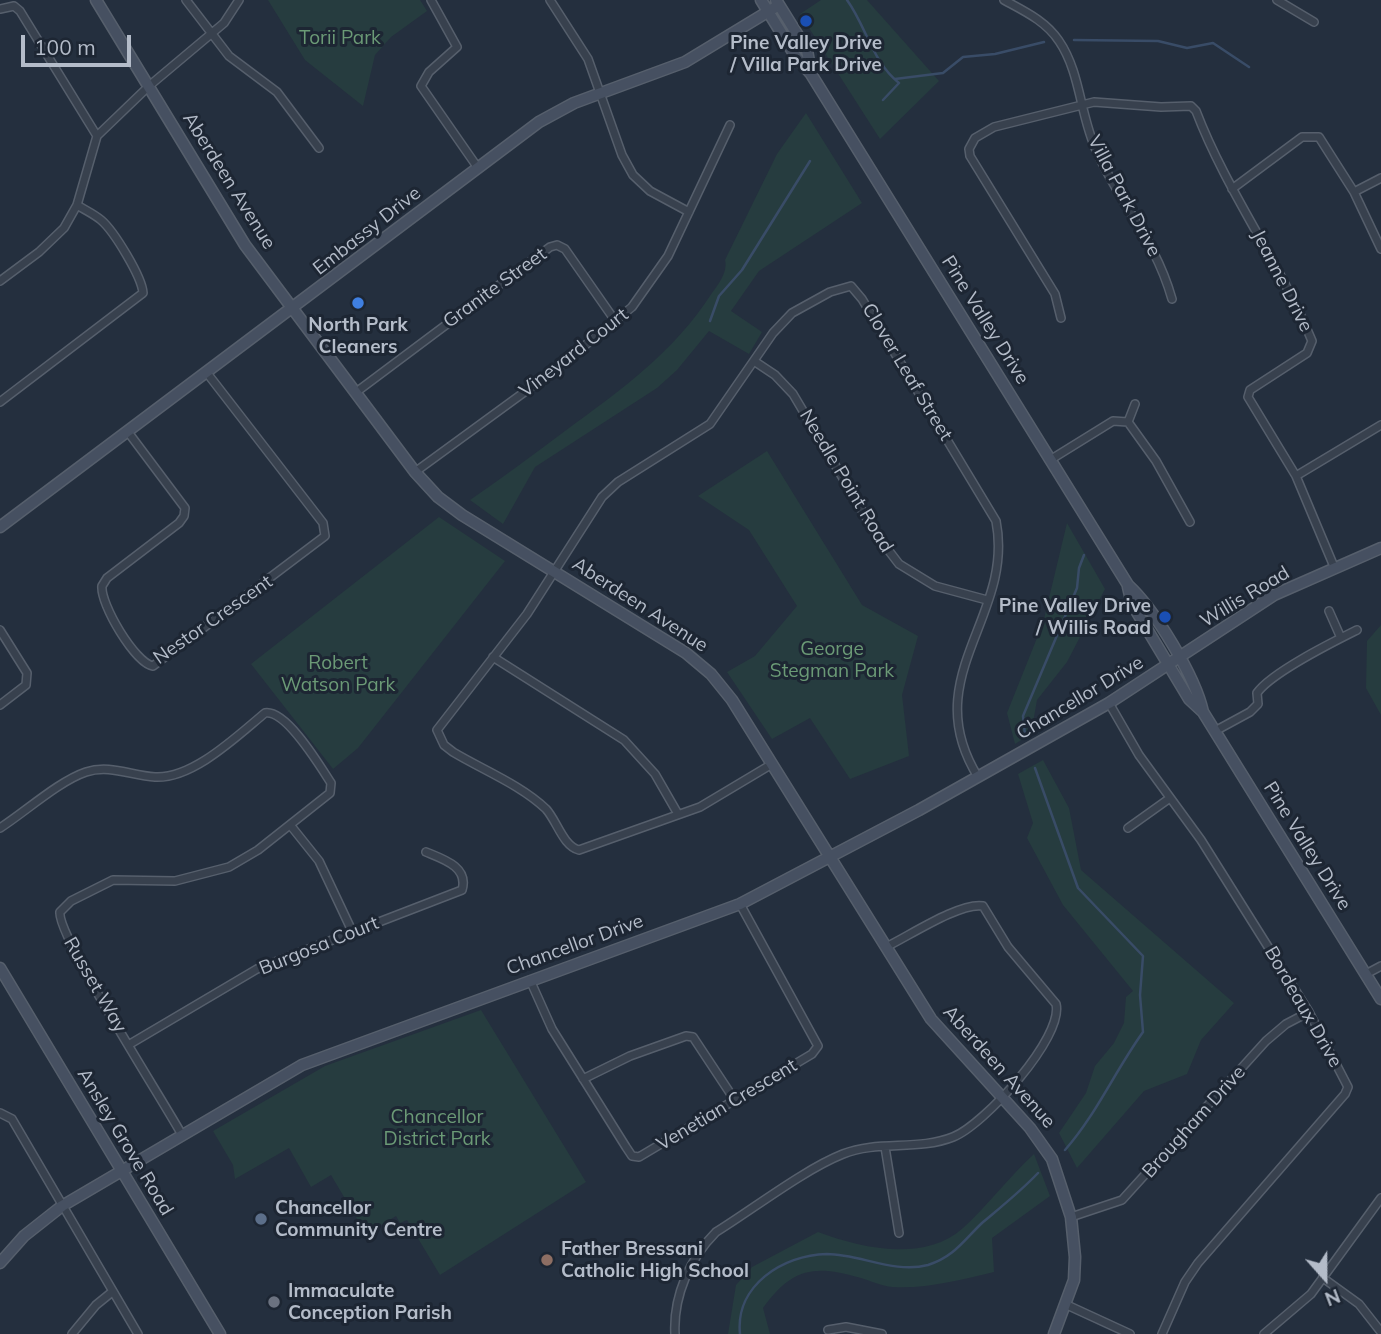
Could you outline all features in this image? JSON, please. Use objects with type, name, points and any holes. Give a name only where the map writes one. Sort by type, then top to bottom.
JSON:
[{"type":"street","name":"Aberdeen Avenue","points":[[96,0],[186,143],[233,227],[415,472],[456,510],[673,643],[705,668],[732,700],[931,1019],[1037,1136],[1052,1159],[1071,1217],[1074,1280],[1067,1305],[1054,1334]]},
{"type":"street","points":[[186,0],[233,59],[277,92],[319,148]]},
{"type":"street","points":[[0,281],[53,240],[77,205],[97,136],[149,86],[212,34],[230,16],[239,0]]},
{"type":"street","points":[[432,0],[457,47],[429,72],[421,86],[478,168]]},
{"type":"street","points":[[550,0],[588,59],[622,155],[633,175],[650,191],[689,212]]},
{"type":"street","name":"Pine Valley Drive","points":[[761,0],[796,57],[811,74],[1128,585],[1132,604],[1199,693],[1203,712],[1381,999]]},
{"type":"street","name":"Villa Park Drive","points":[[1004,0],[1034,18],[1055,36],[1067,57],[1097,153],[1138,220],[1166,276],[1172,299]]},
{"type":"street","points":[[1277,0],[1314,22]]},
{"type":"street","name":"Embassy Drive","points":[[0,527],[553,114],[685,62],[781,2]]},
{"type":"street","name":"Pine Valley Drive","points":[[781,2],[807,50],[811,74]]},
{"type":"street","points":[[0,9],[14,6],[20,11],[97,136]]},
{"type":"street","name":"Jeanne Drive","points":[[1082,106],[1111,101],[1161,107],[1191,106],[1196,111],[1218,165],[1271,255],[1312,341],[1307,353],[1282,367],[1248,394],[1296,476],[1335,569]]},
{"type":"street","points":[[1060,317],[1055,294],[974,163],[969,149],[975,138],[994,127],[1082,106]]},
{"type":"street","name":"Vineyard Court","points":[[415,472],[616,322],[656,277],[730,125]]},
{"type":"street","points":[[1232,188],[1308,135],[1324,141],[1354,192],[1381,249]]},
{"type":"street","points":[[1354,192],[1381,178]]},
{"type":"street","points":[[0,402],[143,293],[135,271],[103,222],[77,205]]},
{"type":"street","name":"Granite Street","points":[[355,393],[550,247],[557,245],[565,249],[616,322]]},
{"type":"street","name":"Clover Leaf Street","points":[[678,814],[589,847],[573,848],[556,821],[532,798],[444,745],[437,730],[554,571],[601,497],[618,482],[710,424],[773,333],[792,313],[845,286],[855,290],[993,514],[1000,555],[962,675],[955,721],[961,746],[978,777]]},
{"type":"street","name":"Needle Point Road","points":[[754,361],[775,375],[793,394],[876,534],[899,564],[935,586],[987,600]]},
{"type":"street","name":"Nestor Crescent","points":[[128,432],[185,508],[184,516],[178,523],[107,578],[102,586],[104,601],[132,650],[143,663],[153,666],[242,602],[325,536],[323,523],[207,373]]},
{"type":"street","points":[[1128,422],[1135,404]]},
{"type":"street","points":[[1050,460],[1113,421],[1128,422]]},
{"type":"street","points":[[1128,422],[1156,461],[1190,522]]},
{"type":"street","points":[[1296,476],[1381,425]]},
{"type":"street","name":"Willis Road","points":[[1174,662],[1274,595],[1381,548]]},
{"type":"street","points":[[1329,611],[1341,638]]},
{"type":"street","points":[[0,630],[27,673],[26,685],[0,705]]},
{"type":"street","points":[[1215,731],[1250,712],[1258,704],[1257,693],[1260,689],[1357,630]]},
{"type":"street","points":[[493,657],[624,740],[655,774],[678,814],[718,797],[772,764]]},
{"type":"street","name":"Chancellor Drive","points":[[0,1263],[24,1236],[62,1206],[319,1056],[740,904],[978,777],[1109,703],[1174,662]]},
{"type":"street","name":"Bordeaux Drive","points":[[1109,703],[1139,755],[1201,840],[1309,1012],[1346,1081],[1346,1094],[1198,1263],[1185,1282],[1162,1334]]},
{"type":"street","name":"Russet Way","points":[[0,828],[87,772],[104,769],[153,777],[178,774],[203,761],[265,713],[272,712],[281,716],[294,731],[331,783],[330,793],[258,850],[209,874],[175,881],[113,880],[62,908],[59,919],[61,925],[182,1135]]},
{"type":"street","points":[[1128,828],[1170,798]]},
{"type":"street","points":[[291,825],[319,861],[352,931]]},
{"type":"street","name":"Burgosa Court","points":[[130,1044],[257,970],[463,890],[463,878],[456,866],[426,852]]},
{"type":"street","name":"Venetian Crescent","points":[[530,980],[552,1029],[632,1156],[639,1157],[812,1054],[818,1046],[740,904]]},
{"type":"street","points":[[675,1334],[675,1321],[686,1275],[703,1245],[716,1232],[841,1155],[952,1138],[969,1129],[1001,1097],[1053,1032],[1058,1014],[1056,1004],[1008,947],[984,906],[974,904],[886,947]]},
{"type":"street","points":[[1366,974],[1381,965]]},
{"type":"street","name":"Ansley Grove Road","points":[[0,968],[220,1334]]},
{"type":"street","name":"Brougham Drive","points":[[1071,1217],[1122,1200],[1266,1041],[1286,1024],[1309,1012]]},
{"type":"street","points":[[583,1079],[629,1056],[686,1036],[693,1037],[734,1099]]},
{"type":"street","points":[[0,1113],[12,1119],[138,1334]]},
{"type":"street","points":[[885,1147],[899,1233]]},
{"type":"street","points":[[1264,1334],[1298,1308],[1380,1200]]},
{"type":"street","points":[[1323,1278],[1359,1304],[1381,1332]]},
{"type":"street","points":[[72,1334],[96,1305],[112,1292]]},
{"type":"street","points":[[1067,1305],[1130,1334]]},
{"type":"street","points":[[828,1330],[846,1327],[882,1334]]},
{"type":"green space","name":"Torii Park","points":[[268,0],[420,0],[427,11],[391,37],[375,55],[363,106],[305,60]]},
{"type":"green space","points":[[821,0],[867,0],[939,81],[880,139],[800,14]]},
{"type":"green space","points":[[806,113],[862,203],[759,271],[731,311],[762,332],[749,354],[709,331],[677,370],[657,388],[535,467],[503,524],[470,500],[626,385],[681,334],[720,282],[725,260],[777,154]]},
{"type":"green space","name":"George Stegman Park","points":[[767,451],[862,605],[918,636],[902,695],[909,756],[850,779],[810,718],[772,739],[727,672],[755,656],[797,606],[749,530],[698,496]]},
{"type":"green space","name":"Robert Watson Park","points":[[439,517],[505,561],[358,748],[333,769],[251,664]]},
{"type":"green space","points":[[1067,523],[1105,589],[1067,662],[1037,700],[1031,734],[1015,744],[1007,713],[1043,623]]},
{"type":"green space","points":[[1381,625],[1381,715],[1366,688],[1367,641]]},
{"type":"green space","points":[[1043,760],[1069,808],[1081,870],[1234,1003],[1201,1040],[1187,1074],[1144,1091],[1077,1168],[1059,1133],[1086,1093],[1095,1066],[1114,1043],[1124,1023],[1126,997],[1133,991],[1063,905],[1027,838],[1033,823],[1018,774]]},
{"type":"green space","name":"Chancellor District Park","points":[[481,1010],[586,1182],[440,1275],[407,1220],[400,1223],[396,1216],[366,1234],[331,1175],[311,1187],[289,1148],[235,1179],[233,1165],[213,1131],[325,1066]]},
{"type":"green space","points":[[1034,1154],[1050,1196],[992,1238],[994,1272],[918,1287],[888,1286],[830,1271],[805,1273],[784,1284],[763,1308],[770,1334],[728,1334],[736,1285],[752,1267],[818,1232],[872,1247],[911,1249],[930,1246],[963,1228]]},
{"type":"waterway","points":[[847,0],[876,55],[899,83],[883,100]]},
{"type":"waterway","points":[[1074,40],[1158,41],[1187,48],[1213,43],[1249,67]]},
{"type":"waterway","points":[[895,79],[943,73],[963,57],[995,54],[1044,42]]},
{"type":"waterway","points":[[710,321],[719,296],[742,270],[810,161]]},
{"type":"waterway","points":[[1025,735],[1023,716],[1077,588],[1079,568],[1084,555]]},
{"type":"waterway","points":[[1035,768],[1078,888],[1143,956],[1140,995],[1143,1032],[1065,1150]]},
{"type":"waterway","points":[[740,1334],[740,1317],[745,1301],[753,1288],[778,1267],[794,1260],[827,1254],[903,1267],[937,1262],[952,1253],[1038,1173]]},
{"type":"place","name":"Pine Valley Drive / Villa Park Drive","points":[[806,21]]},
{"type":"place","name":"North Park Cleaners","points":[[358,303]]},
{"type":"place","name":"Pine Valley Drive / Willis Road","points":[[1165,617]]},
{"type":"place","name":"Chancellor Community Centre","points":[[261,1219]]},
{"type":"place","name":"Father Bressani Catholic High School","points":[[547,1260]]},
{"type":"place","name":"Immaculate Conception Parish","points":[[274,1302]]}]
